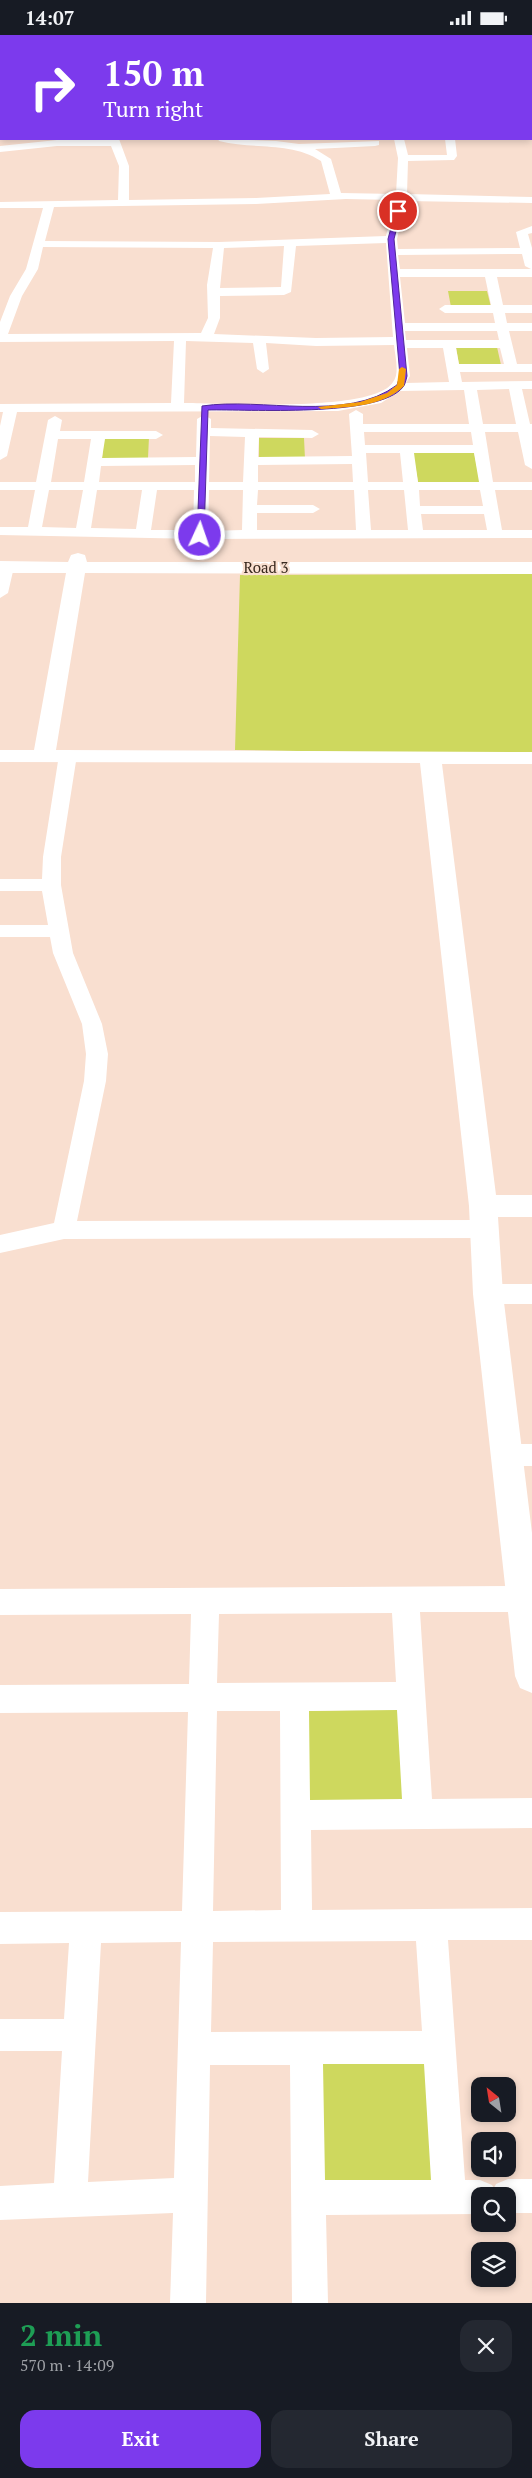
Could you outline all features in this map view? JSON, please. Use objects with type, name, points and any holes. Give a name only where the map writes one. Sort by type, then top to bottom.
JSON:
[{"type":"street","points":[[228,140],[244,143],[298,146],[375,143]]},
{"type":"street","points":[[0,456],[6,408],[311,407],[356,405],[383,397],[398,387],[403,376],[398,327],[399,288],[393,273],[394,241],[403,211],[400,140]]},
{"type":"street","points":[[402,158],[450,158],[452,156],[450,140]]},
{"type":"street","points":[[0,149],[57,143],[115,141],[124,166],[123,204]]},
{"type":"street","points":[[298,146],[326,159],[336,196]]},
{"type":"street","points":[[0,205],[123,204],[336,196],[532,200]]},
{"type":"street","points":[[49,204],[32,269],[13,306],[0,338],[204,337],[259,340],[506,345]]},
{"type":"street","points":[[39,244],[220,245],[394,241],[527,244],[532,272],[393,273]]},
{"type":"street","points":[[213,292],[284,291],[287,289],[290,243]]},
{"type":"street","points":[[204,337],[211,333],[215,316],[213,292],[220,245]]},
{"type":"street","points":[[490,273],[488,288],[497,309],[511,368]]},
{"type":"street","points":[[442,295],[448,327]]},
{"type":"street","points":[[0,307],[13,306]]},
{"type":"street","points":[[445,309],[532,309]]},
{"type":"street","points":[[398,327],[532,327]]},
{"type":"street","points":[[177,408],[180,338]]},
{"type":"street","points":[[259,340],[263,369]]},
{"type":"street","points":[[449,344],[453,368],[463,387],[477,428],[495,534]]},
{"type":"street","points":[[453,368],[532,368]]},
{"type":"street","points":[[398,387],[532,385]]},
{"type":"street","points":[[515,386],[528,428],[532,465]]},
{"type":"street","points":[[356,405],[364,535]]},
{"type":"street","points":[[200,535],[205,407]]},
{"type":"street","points":[[311,407],[314,461]]},
{"type":"street","points":[[34,532],[58,408]]},
{"type":"street","points":[[155,461],[158,408]]},
{"type":"street","points":[[357,428],[528,428]]},
{"type":"street","points":[[203,432],[312,434]]},
{"type":"street","points":[[249,535],[252,433]]},
{"type":"street","points":[[52,435],[156,435]]},
{"type":"street","points":[[84,533],[99,435]]},
{"type":"street","points":[[252,461],[314,461],[407,449],[481,449]]},
{"type":"street","points":[[407,449],[416,534]]},
{"type":"street","points":[[96,462],[203,461]]},
{"type":"street","points":[[0,486],[532,486]]},
{"type":"street","points":[[143,534],[150,486]]},
{"type":"street","points":[[312,486],[313,535]]},
{"type":"street","points":[[250,509],[313,509]]},
{"type":"street","points":[[414,510],[491,510]]},
{"type":"street","points":[[0,531],[200,535],[532,534]]},
{"type":"street","name":"Road 3","points":[[2,564],[532,559]]},
{"type":"street","points":[[64,1230],[95,1081],[97,1054],[92,1024],[63,953],[51,885],[56,755],[77,563]]},
{"type":"street","name":"Road 3","points":[[77,563],[532,568]]},
{"type":"street","points":[[0,593],[2,564]]},
{"type":"street","points":[[0,756],[532,758]]},
{"type":"street","points":[[430,757],[483,1217],[488,1294],[519,1455],[524,1540],[523,1599],[532,1676]]},
{"type":"street","points":[[0,885],[51,885]]},
{"type":"street","points":[[0,931],[59,931]]},
{"type":"street","points":[[0,1244],[64,1230],[483,1217],[532,1206]]},
{"type":"street","points":[[488,1294],[532,1294]]},
{"type":"street","points":[[0,1602],[523,1599]]},
{"type":"street","points":[[405,1600],[418,1814]]},
{"type":"street","points":[[188,2303],[205,1601]]},
{"type":"street","points":[[0,1699],[411,1696]]},
{"type":"street","points":[[294,1697],[297,1925]]},
{"type":"street","points":[[296,1815],[532,1813]]},
{"type":"street","points":[[0,1928],[532,1924]]},
{"type":"street","points":[[308,2198],[464,2197],[439,2047],[431,1925]]},
{"type":"street","points":[[70,2201],[86,1927]]},
{"type":"street","points":[[0,2035],[80,2035]]},
{"type":"street","points":[[194,2049],[439,2047]]},
{"type":"street","points":[[306,2048],[310,2303]]},
{"type":"street","points":[[0,2203],[190,2195]]},
{"type":"street","points":[[516,2196],[532,2196]]},
{"type":"green space","points":[[448,291],[487,291],[491,307],[451,307]]},
{"type":"green space","points":[[456,347],[497,347],[501,365],[459,365]]},
{"type":"green space","points":[[149,437],[148,458],[102,459],[104,438]]},
{"type":"green space","points":[[259,438],[304,438],[305,459],[259,459]]},
{"type":"green space","points":[[474,452],[480,482],[418,482],[413,453]]},
{"type":"green space","points":[[532,574],[532,755],[235,750],[240,575]]},
{"type":"green space","points":[[398,1709],[405,1805],[307,1807],[304,1711]]},
{"type":"green space","points":[[427,2059],[437,2185],[323,2187],[319,2061]]},
{"type":"slow traffic","points":[[321,407],[361,404],[389,394],[400,386],[403,376],[402,369]]},
{"type":"route","points":[[200,535],[205,407],[338,407],[361,404],[377,399],[389,394],[400,386],[403,376],[391,239],[398,211]]}]
